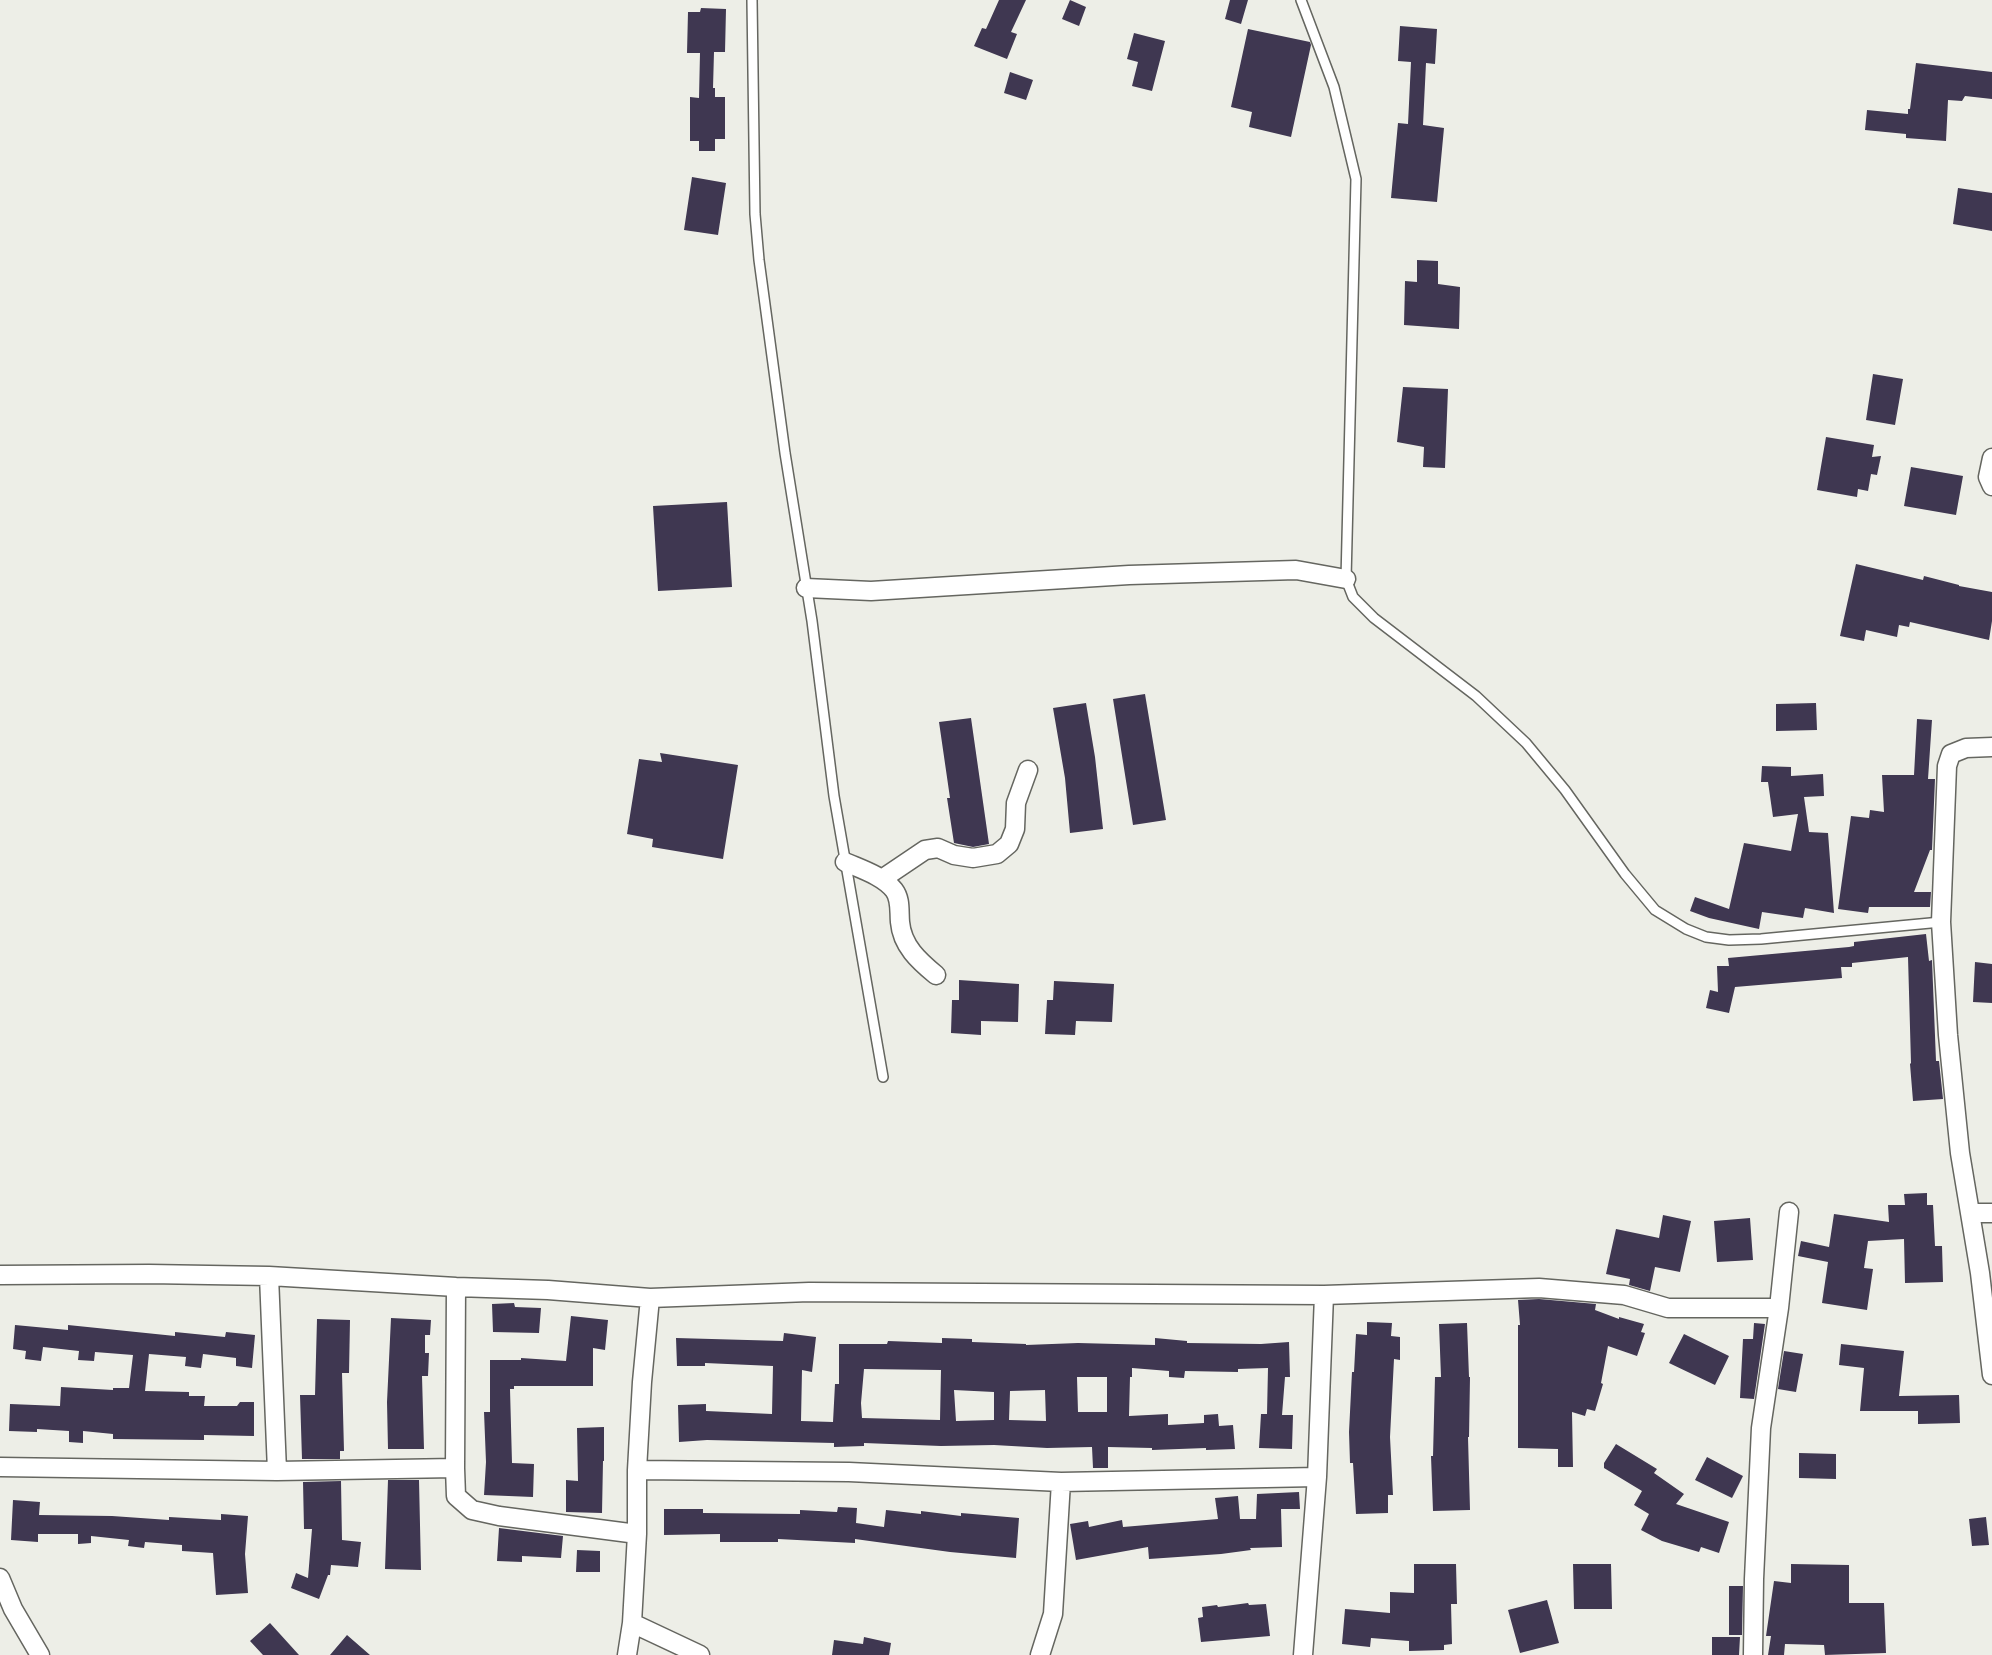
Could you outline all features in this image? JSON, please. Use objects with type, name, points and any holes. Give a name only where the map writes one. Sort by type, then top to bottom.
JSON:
[{"type":"street","points":[[1992,458],[1988,477],[1992,486]]},
{"type":"street","points":[[806,588],[871,591],[1129,575],[1296,570],[1346,579]]},
{"type":"street","points":[[1992,747],[1965,748],[1952,754],[1947,766],[1941,922],[1948,1035],[1960,1153],[1992,1375]]},
{"type":"street","points":[[882,879],[925,850],[938,848],[954,855],[973,858],[997,854],[1009,844],[1015,829],[1016,803],[1028,770]]},
{"type":"street","points":[[845,862],[882,879],[895,890],[900,904],[900,924],[905,941],[915,958],[936,975]]},
{"type":"street","points":[[1753,1655],[1761,1428],[1779,1308],[1789,1212]]},
{"type":"street","points":[[1970,1213],[1992,1213]]},
{"type":"street","points":[[0,1275],[269,1276],[548,1290],[650,1298],[809,1292],[1324,1295],[1539,1288],[1624,1295],[1668,1308],[1779,1308]]},
{"type":"street","points":[[269,1276],[277,1471]]},
{"type":"street","points":[[456,1287],[456,1496],[472,1510],[499,1516],[637,1534]]},
{"type":"street","points":[[1303,1655],[1317,1477],[1324,1295]]},
{"type":"street","points":[[627,1655],[632,1623],[637,1534],[637,1470],[650,1298]]},
{"type":"street","points":[[0,1467],[277,1471],[455,1468]]},
{"type":"street","points":[[637,1470],[849,1472],[1061,1482],[1317,1477]]},
{"type":"street","points":[[1040,1655],[1053,1614],[1061,1482]]},
{"type":"street","points":[[0,1578],[13,1609],[40,1655]]},
{"type":"street","points":[[632,1623],[700,1655]]},
{"type":"lane","points":[[752,0],[759,260],[834,796],[883,1077]]},
{"type":"lane","points":[[1301,0],[1334,87],[1356,179],[1346,579],[1353,597],[1374,618],[1476,696],[1526,743],[1565,789],[1625,874],[1655,910],[1686,928],[1706,937],[1729,940],[1941,922]]},
{"type":"building","points":[[999,0],[1026,0],[1011,32],[1017,34],[1007,59],[974,46],[982,28],[986,29]]},
{"type":"building","points":[[1070,0],[1086,7],[1079,26],[1062,19]]},
{"type":"building","points":[[1230,0],[1248,0],[1241,24],[1225,19]]},
{"type":"building","points":[[701,8],[726,9],[725,52],[714,52],[713,88],[715,88],[715,97],[725,97],[725,139],[715,139],[715,151],[699,151],[699,141],[690,141],[690,97],[699,98],[700,53],[687,53],[688,12],[700,12]]},
{"type":"building","points":[[1400,26],[1437,29],[1435,64],[1426,63],[1423,125],[1444,128],[1437,202],[1391,198],[1398,123],[1408,124],[1411,62],[1398,61]]},
{"type":"building","points":[[1248,29],[1310,42],[1291,137],[1249,127],[1252,112],[1231,107]]},
{"type":"building","points":[[1134,33],[1165,41],[1152,91],[1132,86],[1138,62],[1127,59]]},
{"type":"building","points":[[1916,63],[1992,72],[1992,99],[1965,96],[1962,101],[1948,100],[1946,141],[1906,138],[1906,134],[1865,130],[1867,110],[1908,114]]},
{"type":"building","points":[[1010,72],[1033,80],[1026,100],[1004,93]]},
{"type":"building","points":[[692,177],[726,183],[718,235],[684,230]]},
{"type":"building","points":[[1958,188],[1992,193],[1992,231],[1953,224]]},
{"type":"building","points":[[1417,260],[1438,261],[1438,284],[1460,287],[1459,329],[1404,325],[1405,281],[1417,282]]},
{"type":"building","points":[[1873,374],[1903,379],[1895,425],[1866,420]]},
{"type":"building","points":[[1403,387],[1448,389],[1445,468],[1423,467],[1424,447],[1397,442]]},
{"type":"building","points":[[1826,437],[1874,445],[1872,457],[1881,456],[1877,475],[1871,474],[1868,491],[1858,489],[1857,497],[1817,490]]},
{"type":"building","points":[[1911,467],[1963,476],[1956,515],[1904,506]]},
{"type":"building","points":[[727,502],[732,587],[658,591],[653,506]]},
{"type":"building","points":[[1856,564],[1923,580],[1924,576],[1992,592],[1992,621],[1989,640],[1910,622],[1909,627],[1899,625],[1897,637],[1866,630],[1864,641],[1840,636]]},
{"type":"building","points":[[1145,694],[1166,820],[1133,825],[1113,699]]},
{"type":"building","points":[[1086,703],[1103,829],[1070,833],[1065,778],[1053,708]]},
{"type":"building","points":[[1816,703],[1817,730],[1776,731],[1776,704]]},
{"type":"building","points":[[971,718],[989,844],[973,847],[954,843],[939,722]]},
{"type":"building","points":[[1917,719],[1932,720],[1928,779],[1935,779],[1932,850],[1930,850],[1914,892],[1931,892],[1930,907],[1869,907],[1868,913],[1838,909],[1851,816],[1869,818],[1870,810],[1884,812],[1882,775],[1914,775]]},
{"type":"building","points":[[660,753],[738,765],[723,859],[652,847],[653,839],[627,834],[639,759],[662,762]]},
{"type":"building","points":[[1762,766],[1791,767],[1791,776],[1823,774],[1824,796],[1804,797],[1809,832],[1828,833],[1834,913],[1805,908],[1803,918],[1762,912],[1759,929],[1709,918],[1690,911],[1695,897],[1729,909],[1744,843],[1791,851],[1798,814],[1773,817],[1768,782],[1761,782]]},
{"type":"building","points":[[1926,934],[1929,961],[1932,960],[1936,1061],[1939,1061],[1943,1099],[1913,1101],[1908,957],[1852,963],[1852,967],[1841,967],[1842,978],[1735,987],[1729,1013],[1706,1008],[1710,990],[1718,992],[1717,966],[1729,966],[1728,958],[1849,947],[1854,946],[1854,942]]},
{"type":"building","points":[[1975,962],[1992,964],[1992,1003],[1973,1002]]},
{"type":"building","points":[[959,980],[1019,984],[1018,1022],[981,1021],[981,1035],[951,1033],[952,1000],[959,1000]]},
{"type":"building","points":[[1054,981],[1114,984],[1112,1022],[1076,1021],[1075,1035],[1045,1034],[1047,1000],[1053,1000]]},
{"type":"building","points":[[1927,1193],[1927,1205],[1933,1205],[1935,1246],[1942,1246],[1943,1282],[1905,1283],[1904,1239],[1868,1241],[1864,1268],[1873,1269],[1867,1310],[1822,1303],[1828,1262],[1798,1256],[1801,1241],[1829,1247],[1834,1214],[1889,1222],[1888,1205],[1905,1205],[1904,1194]]},
{"type":"building","points":[[1663,1215],[1691,1221],[1680,1272],[1655,1267],[1650,1291],[1629,1285],[1630,1279],[1606,1274],[1616,1229],[1659,1238]]},
{"type":"building","points":[[1750,1218],[1753,1260],[1717,1262],[1714,1221]]},
{"type":"building","points":[[1539,1299],[1596,1304],[1595,1310],[1619,1319],[1619,1317],[1644,1324],[1641,1332],[1645,1333],[1637,1356],[1608,1346],[1601,1383],[1603,1384],[1595,1411],[1587,1409],[1585,1416],[1572,1412],[1573,1467],[1558,1467],[1558,1449],[1518,1448],[1518,1325],[1520,1325],[1518,1300]]},
{"type":"building","points":[[514,1303],[515,1307],[541,1308],[539,1333],[493,1332],[492,1304]]},
{"type":"building","points":[[571,1316],[608,1320],[605,1350],[593,1348],[593,1386],[514,1386],[514,1389],[510,1389],[512,1463],[534,1464],[533,1497],[484,1495],[486,1462],[484,1412],[490,1412],[490,1360],[521,1360],[521,1358],[566,1361]]},
{"type":"building","points":[[391,1318],[431,1320],[430,1335],[425,1335],[425,1353],[429,1353],[428,1376],[422,1376],[424,1449],[388,1449],[387,1402]]},
{"type":"building","points":[[317,1319],[350,1320],[349,1373],[342,1373],[344,1451],[340,1451],[340,1459],[302,1459],[300,1395],[315,1395]]},
{"type":"building","points":[[1367,1322],[1392,1323],[1391,1336],[1400,1337],[1400,1360],[1394,1359],[1390,1437],[1393,1495],[1388,1495],[1388,1513],[1356,1514],[1349,1432],[1352,1372],[1354,1372],[1356,1334],[1367,1335]]},
{"type":"building","points":[[1467,1323],[1470,1377],[1468,1437],[1470,1510],[1433,1511],[1431,1456],[1433,1456],[1435,1377],[1441,1377],[1439,1324]]},
{"type":"building","points":[[1754,1323],[1765,1324],[1754,1399],[1740,1398],[1743,1339],[1753,1339]]},
{"type":"building","points":[[15,1325],[68,1330],[68,1325],[175,1336],[175,1332],[225,1337],[226,1332],[255,1335],[252,1368],[236,1366],[236,1358],[203,1354],[201,1368],[185,1366],[186,1357],[149,1354],[145,1391],[189,1392],[189,1396],[205,1396],[204,1406],[237,1406],[240,1402],[254,1402],[254,1436],[204,1435],[204,1440],[113,1439],[113,1434],[83,1431],[83,1443],[69,1442],[69,1431],[37,1429],[37,1432],[9,1431],[10,1404],[60,1406],[61,1387],[113,1390],[113,1388],[129,1388],[133,1355],[95,1352],[94,1361],[78,1360],[79,1351],[43,1347],[41,1361],[25,1359],[26,1351],[13,1349]]},
{"type":"building","points":[[784,1333],[816,1337],[812,1372],[802,1370],[801,1421],[833,1422],[835,1384],[839,1384],[839,1344],[887,1344],[888,1341],[942,1343],[942,1338],[1026,1345],[1078,1343],[1155,1345],[1155,1338],[1187,1341],[1187,1343],[1289,1342],[1290,1377],[1285,1377],[1282,1415],[1293,1415],[1292,1449],[1259,1448],[1261,1414],[1267,1414],[1268,1368],[1238,1369],[1238,1372],[1185,1371],[1184,1378],[1169,1377],[1169,1371],[1132,1368],[1129,1416],[1168,1414],[1168,1425],[1204,1423],[1204,1415],[1218,1414],[1219,1426],[1233,1425],[1235,1449],[1152,1450],[1152,1448],[1108,1447],[1108,1468],[1093,1468],[1092,1447],[864,1443],[864,1446],[834,1447],[834,1443],[707,1440],[679,1442],[678,1405],[706,1404],[706,1411],[772,1414],[773,1366],[705,1363],[705,1366],[677,1366],[676,1338],[783,1341]],"holes":[[[864,1369],[941,1370],[940,1420],[862,1418]],[[1077,1377],[1107,1377],[1107,1412],[1078,1412]],[[954,1390],[994,1392],[994,1420],[956,1421]],[[1045,1390],[1046,1421],[1009,1420],[1010,1391]]]},
{"type":"building","points":[[1684,1334],[1729,1356],[1715,1385],[1669,1363]]},
{"type":"building","points":[[1841,1344],[1904,1351],[1899,1396],[1959,1395],[1960,1423],[1918,1424],[1918,1411],[1860,1411],[1864,1368],[1839,1365]]},
{"type":"building","points":[[1784,1351],[1803,1354],[1796,1392],[1778,1389]]},
{"type":"building","points":[[604,1427],[602,1513],[566,1512],[566,1480],[578,1481],[577,1428]]},
{"type":"building","points":[[1616,1444],[1657,1469],[1654,1473],[1684,1494],[1676,1504],[1729,1522],[1719,1553],[1701,1547],[1699,1552],[1662,1541],[1641,1530],[1649,1514],[1634,1505],[1642,1491],[1604,1468],[1604,1463]]},
{"type":"building","points":[[1799,1453],[1836,1454],[1836,1479],[1799,1478]]},
{"type":"building","points":[[1707,1457],[1743,1476],[1732,1498],[1695,1480]]},
{"type":"building","points":[[388,1480],[419,1480],[421,1570],[385,1569]]},
{"type":"building","points":[[341,1481],[342,1540],[361,1542],[358,1567],[331,1565],[330,1575],[328,1575],[319,1599],[291,1588],[296,1573],[308,1578],[312,1529],[304,1529],[303,1482]]},
{"type":"building","points":[[1299,1492],[1300,1509],[1281,1509],[1282,1547],[1250,1548],[1251,1550],[1221,1554],[1149,1559],[1148,1547],[1076,1560],[1070,1524],[1088,1521],[1089,1527],[1122,1520],[1123,1527],[1218,1519],[1215,1498],[1238,1496],[1240,1519],[1256,1519],[1257,1494]]},
{"type":"building","points":[[13,1500],[40,1502],[39,1515],[112,1516],[169,1520],[169,1517],[221,1520],[221,1514],[248,1516],[245,1554],[248,1593],[216,1595],[213,1553],[182,1551],[182,1545],[145,1542],[144,1548],[128,1546],[129,1540],[91,1536],[91,1543],[78,1544],[78,1534],[38,1534],[38,1542],[11,1540]]},
{"type":"building","points":[[838,1507],[857,1508],[856,1523],[884,1527],[886,1510],[921,1514],[921,1511],[961,1516],[961,1513],[1019,1518],[1016,1558],[855,1539],[855,1543],[778,1539],[778,1542],[720,1542],[720,1534],[664,1535],[664,1509],[703,1509],[703,1513],[800,1514],[800,1510],[837,1512]]},
{"type":"building","points":[[1986,1517],[1989,1545],[1972,1546],[1969,1519]]},
{"type":"building","points":[[499,1528],[563,1536],[561,1558],[522,1556],[522,1562],[497,1561]]},
{"type":"building","points":[[577,1550],[600,1551],[600,1572],[576,1572]]},
{"type":"building","points":[[1414,1564],[1456,1564],[1457,1604],[1451,1604],[1452,1644],[1444,1645],[1444,1650],[1409,1651],[1409,1641],[1371,1638],[1370,1647],[1342,1644],[1345,1609],[1390,1613],[1390,1592],[1414,1593]]},
{"type":"building","points":[[1573,1564],[1611,1564],[1612,1609],[1574,1609]]},
{"type":"building","points":[[1791,1564],[1849,1565],[1849,1603],[1884,1603],[1886,1653],[1825,1655],[1824,1645],[1785,1644],[1784,1655],[1768,1655],[1771,1636],[1766,1636],[1774,1581],[1791,1583]]},
{"type":"building","points":[[1729,1586],[1743,1586],[1742,1635],[1729,1635]]},
{"type":"building","points":[[1547,1600],[1559,1643],[1520,1653],[1508,1610]]},
{"type":"building","points":[[1248,1603],[1249,1605],[1266,1604],[1270,1636],[1201,1642],[1198,1618],[1203,1617],[1202,1607]]},
{"type":"building","points":[[270,1623],[299,1655],[263,1655],[250,1641]]},
{"type":"building","points":[[347,1635],[370,1655],[330,1655]]},
{"type":"building","points":[[864,1637],[891,1643],[889,1655],[832,1655],[834,1640],[863,1644]]},
{"type":"building","points":[[1712,1637],[1740,1637],[1739,1655],[1712,1655]]}]
